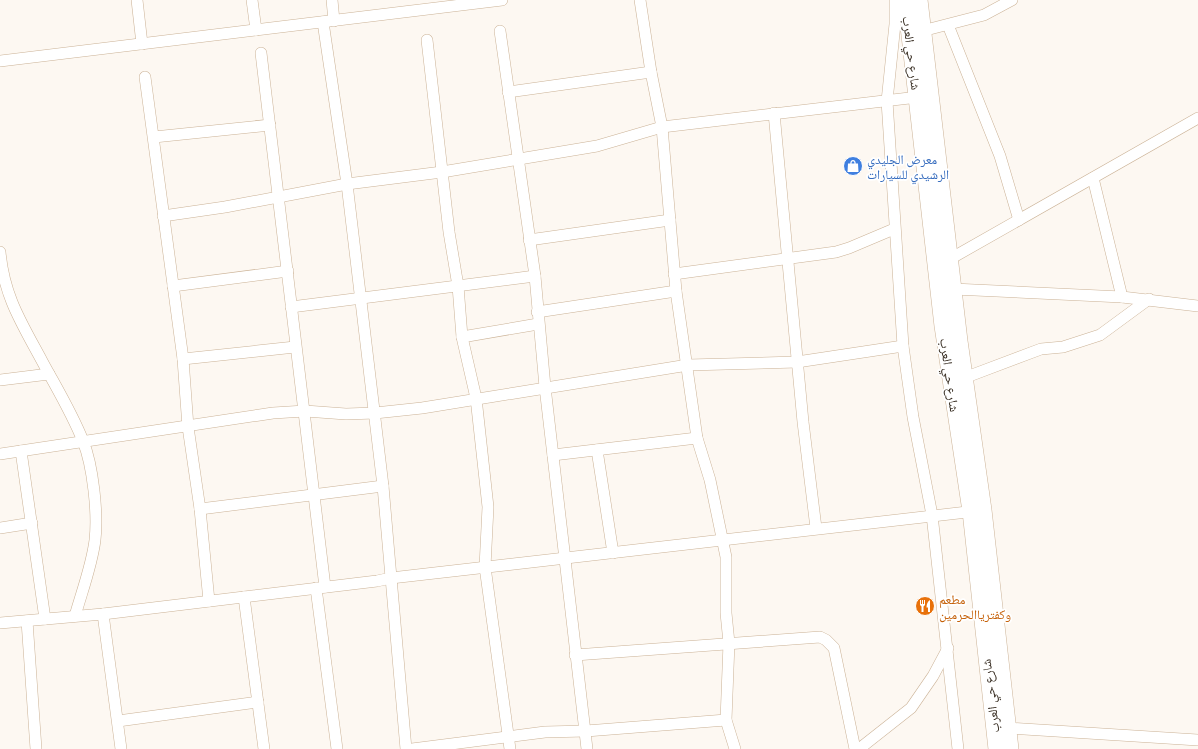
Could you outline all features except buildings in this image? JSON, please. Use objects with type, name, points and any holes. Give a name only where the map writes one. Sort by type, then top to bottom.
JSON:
[{"type":"main road","name":"شارع حي العرب","points":[[906,0],[918,97],[1008,728],[1003,748]]},
{"type":"main road","name":"شارع حي العرب","points":[[919,0],[953,289],[948,308],[964,378],[1003,748]]},
{"type":"street","points":[[136,0],[142,44]]},
{"type":"street","points":[[252,0],[256,30]]},
{"type":"street","points":[[332,0],[334,21]]},
{"type":"street","points":[[0,61],[334,21],[415,5],[499,0]]},
{"type":"street","points":[[640,0],[651,72],[662,127],[674,274],[688,365],[697,438],[710,480],[723,540],[729,643],[726,720],[735,749]]},
{"type":"street","points":[[895,0],[895,24],[887,101],[894,229],[903,346],[913,417],[932,515],[948,648],[958,749]]},
{"type":"street","points":[[922,31],[984,15],[1012,0]]},
{"type":"street","points":[[323,22],[347,184],[375,413],[383,486],[406,749]]},
{"type":"street","points":[[948,24],[1000,156],[1019,220]]},
{"type":"street","points":[[500,31],[535,276],[538,324],[587,749]]},
{"type":"street","points":[[427,40],[442,172],[458,286],[462,337],[476,398],[488,507],[485,567],[510,749]]},
{"type":"street","points":[[261,53],[288,271],[295,347],[305,411],[337,749]]},
{"type":"street","points":[[508,92],[651,72]]},
{"type":"street","points":[[145,77],[183,359],[188,426],[200,509],[209,601]]},
{"type":"street","points":[[163,216],[279,198],[347,184],[442,172],[597,146],[662,127],[918,97]]},
{"type":"street","points":[[774,113],[797,362],[816,528]]},
{"type":"street","points":[[950,259],[1198,118]]},
{"type":"street","points":[[154,137],[270,125]]},
{"type":"street","points":[[1093,178],[1122,297]]},
{"type":"street","points":[[529,240],[670,220]]},
{"type":"street","points":[[674,274],[788,259],[850,248],[894,229]]},
{"type":"street","points":[[0,252],[5,283],[12,306],[71,415],[84,443],[92,480],[95,509],[95,540],[75,616]]},
{"type":"street","points":[[172,286],[288,271]]},
{"type":"street","points":[[291,307],[535,276]]},
{"type":"street","points":[[953,289],[1122,297],[1198,306]]},
{"type":"street","points":[[537,312],[676,291]]},
{"type":"street","points":[[964,378],[1041,350],[1063,347],[1100,336],[1149,299]]},
{"type":"street","points":[[0,307],[12,306]]},
{"type":"street","points":[[462,337],[538,324]]},
{"type":"street","points":[[0,454],[84,443],[273,413],[305,411],[346,414],[375,413],[422,408],[476,398],[688,365],[797,362],[903,346]]},
{"type":"street","points":[[183,359],[295,347]]},
{"type":"street","points":[[0,380],[49,374]]},
{"type":"street","points":[[554,455],[697,438]]},
{"type":"street","points":[[598,450],[613,553]]},
{"type":"street","points":[[21,452],[45,619]]},
{"type":"street","points":[[200,509],[383,486]]},
{"type":"street","points":[[0,623],[103,614],[391,578],[816,528],[977,511]]},
{"type":"street","points":[[0,528],[32,523]]},
{"type":"street","points":[[244,597],[264,749]]},
{"type":"street","points":[[103,614],[121,749]]},
{"type":"street","points":[[27,621],[36,749]]},
{"type":"street","points":[[575,655],[729,643],[820,638],[826,640],[834,648],[854,749]]},
{"type":"street","points":[[858,749],[911,708],[933,676],[948,648]]},
{"type":"street","points":[[118,721],[258,702]]},
{"type":"street","points":[[412,749],[545,732],[586,731],[726,720]]},
{"type":"street","points":[[1008,728],[1102,732],[1198,740]]},
{"type":"place","name":"معرض الجليدي الرشيدي للسيارات","points":[[853,166]]},
{"type":"place","name":"مطعم وكفترياالحرمين","points":[[925,606]]}]
